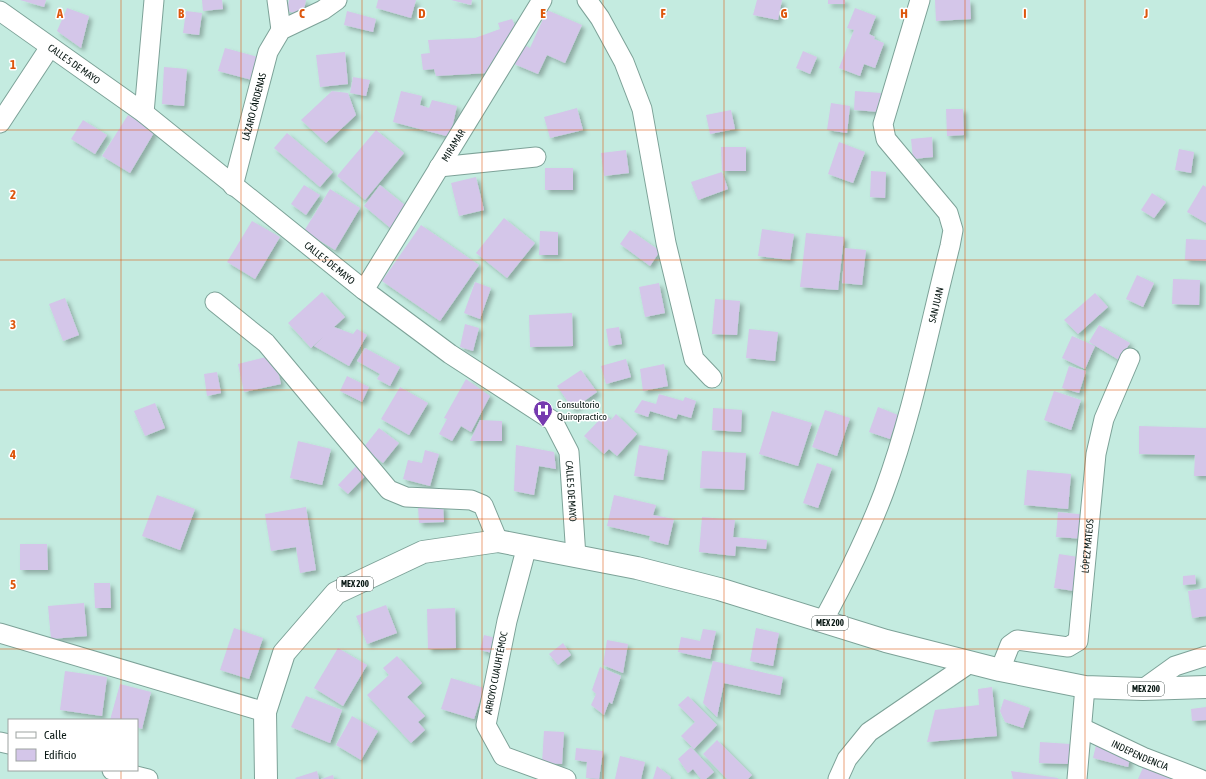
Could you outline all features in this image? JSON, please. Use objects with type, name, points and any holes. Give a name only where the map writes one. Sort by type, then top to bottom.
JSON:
[{"type":"highway","name":"MEX 200","points":[[266,779],[265,712],[284,653],[336,593],[423,552],[498,541],[637,568],[704,585],[886,641],[970,664],[1085,687],[1143,689],[1206,687]]},
{"type":"street","points":[[0,8],[2,0]]},
{"type":"street","points":[[144,113],[154,0]]},
{"type":"street","points":[[277,0],[281,30],[323,10],[337,0]]},
{"type":"street","name":"MIRAMAR","points":[[364,290],[542,0]]},
{"type":"street","points":[[586,0],[600,18],[624,62],[642,109],[666,243],[694,359],[712,378]]},
{"type":"street","name":"SAN JUAN","points":[[823,621],[846,579],[884,492],[910,404],[953,230],[948,213],[886,139],[883,124],[920,0]]},
{"type":"street","name":"CALLE 5 DE MAYO","points":[[0,11],[144,113],[364,290],[450,354],[553,421],[569,452],[576,557]]},
{"type":"street","name":"LÁZARO CÁRDENAS","points":[[234,186],[268,52],[281,30]]},
{"type":"street","points":[[0,123],[50,47]]},
{"type":"street","points":[[439,167],[536,157]]},
{"type":"street","points":[[215,302],[266,343],[389,490],[406,497],[471,500],[483,504],[498,541]]},
{"type":"street","name":"LÓPEZ MATEOS","points":[[1000,670],[1010,645],[1017,640],[1068,647],[1078,641],[1096,454],[1104,419],[1130,358]]},
{"type":"street","name":"ARROYO CUAUHTÉMOC","points":[[527,546],[507,621],[486,725],[503,756],[566,779]]},
{"type":"street","points":[[0,633],[265,712]]},
{"type":"street","points":[[1143,689],[1175,666],[1206,656]]},
{"type":"street","points":[[838,779],[847,759],[869,732],[970,664]]},
{"type":"street","points":[[1077,779],[1085,687]]},
{"type":"street","name":"INDEPENDENCIA","points":[[1082,728],[1144,757],[1200,779]]},
{"type":"street","points":[[116,771],[148,779]]},
{"type":"building","points":[[20,0],[46,0],[44,7]]},
{"type":"building","points":[[202,0],[222,0],[223,9],[203,11]]},
{"type":"building","points":[[289,0],[306,0],[303,15],[287,11]]},
{"type":"building","points":[[378,0],[416,0],[411,18],[376,8]]},
{"type":"building","points":[[451,0],[472,0],[471,5]]},
{"type":"building","points":[[757,0],[782,0],[778,20],[753,15]]},
{"type":"building","points":[[828,0],[845,0],[845,4],[828,4]]},
{"type":"building","points":[[935,0],[970,0],[971,19],[936,21]]},
{"type":"building","points":[[67,8],[89,16],[81,48],[57,31]]},
{"type":"building","points":[[855,8],[876,16],[869,34],[875,37],[874,39],[884,43],[875,68],[864,64],[860,76],[839,68],[854,30],[847,28]]},
{"type":"building","points":[[547,10],[582,25],[565,63],[547,55],[538,74],[514,64],[522,44],[530,48]]},
{"type":"building","points":[[186,11],[202,13],[199,35],[183,33]]},
{"type":"building","points":[[347,11],[376,19],[373,32],[344,25]]},
{"type":"building","points":[[512,19],[519,35],[489,73],[436,76],[434,69],[423,70],[421,54],[430,53],[428,40],[475,38],[500,29],[498,23]]},
{"type":"building","points":[[225,48],[258,57],[252,80],[218,71]]},
{"type":"building","points":[[803,51],[817,57],[810,74],[796,68]]},
{"type":"building","points":[[345,52],[348,84],[320,87],[316,55]]},
{"type":"building","points":[[164,67],[187,69],[184,106],[162,104]]},
{"type":"building","points":[[353,77],[370,80],[366,96],[350,93]]},
{"type":"building","points":[[332,91],[348,93],[356,115],[326,143],[301,120]]},
{"type":"building","points":[[401,91],[422,96],[420,105],[429,108],[432,100],[457,106],[450,137],[393,122]]},
{"type":"building","points":[[855,91],[881,93],[880,112],[854,110]]},
{"type":"building","points":[[831,103],[850,106],[847,133],[827,130]]},
{"type":"building","points":[[577,108],[583,130],[550,138],[544,117]]},
{"type":"building","points":[[946,109],[963,109],[964,135],[947,136]]},
{"type":"building","points":[[731,110],[735,129],[710,134],[706,115]]},
{"type":"building","points":[[128,115],[155,131],[130,173],[102,156]]},
{"type":"building","points":[[83,120],[107,135],[95,154],[71,139]]},
{"type":"building","points":[[376,130],[404,153],[365,200],[337,176]]},
{"type":"building","points":[[287,133],[333,172],[320,187],[274,148]]},
{"type":"building","points":[[932,137],[933,157],[913,159],[911,139]]},
{"type":"building","points":[[839,142],[865,152],[853,183],[828,174]]},
{"type":"building","points":[[721,147],[746,147],[746,171],[722,171]]},
{"type":"building","points":[[1179,149],[1194,152],[1191,173],[1175,170]]},
{"type":"building","points":[[626,150],[629,173],[604,176],[601,153]]},
{"type":"building","points":[[545,168],[573,168],[573,190],[545,190]]},
{"type":"building","points":[[871,171],[886,172],[885,198],[870,197]]},
{"type":"building","points":[[722,172],[728,189],[698,200],[691,182]]},
{"type":"building","points":[[476,177],[484,210],[459,216],[451,183]]},
{"type":"building","points":[[304,185],[320,195],[306,215],[291,204]]},
{"type":"building","points":[[380,185],[411,210],[394,231],[364,206]]},
{"type":"building","points":[[1203,185],[1206,187],[1206,223],[1187,212]]},
{"type":"building","points":[[330,189],[360,208],[335,250],[304,231]]},
{"type":"building","points":[[1152,193],[1166,202],[1154,218],[1141,210]]},
{"type":"building","points":[[504,218],[535,243],[507,278],[476,253]]},
{"type":"building","points":[[252,221],[280,237],[255,279],[227,262]]},
{"type":"building","points":[[421,225],[479,265],[440,321],[382,281]]},
{"type":"building","points":[[762,229],[794,234],[790,260],[758,256]]},
{"type":"building","points":[[630,230],[660,251],[650,266],[620,244]]},
{"type":"building","points":[[540,231],[558,232],[558,255],[539,255]]},
{"type":"building","points":[[806,233],[844,237],[838,290],[800,287]]},
{"type":"building","points":[[1186,239],[1206,240],[1206,261],[1185,260]]},
{"type":"building","points":[[845,248],[866,250],[862,285],[842,283]]},
{"type":"building","points":[[1137,275],[1154,283],[1143,307],[1126,299]]},
{"type":"building","points":[[1173,279],[1200,280],[1199,305],[1172,304]]},
{"type":"building","points":[[475,282],[491,288],[480,319],[464,313]]},
{"type":"building","points":[[659,283],[665,313],[645,317],[639,287]]},
{"type":"building","points":[[322,292],[345,317],[334,327],[353,334],[357,329],[367,335],[349,366],[314,346],[323,337],[311,348],[288,323]]},
{"type":"building","points":[[1095,293],[1108,307],[1078,334],[1064,320]]},
{"type":"building","points":[[65,298],[79,335],[63,341],[49,304]]},
{"type":"building","points":[[715,299],[740,301],[737,335],[712,334]]},
{"type":"building","points":[[572,313],[573,346],[530,347],[529,315]]},
{"type":"building","points":[[465,324],[479,328],[473,351],[460,347]]},
{"type":"building","points":[[1099,325],[1130,343],[1119,360],[1089,342]]},
{"type":"building","points":[[619,327],[622,344],[609,346],[606,329]]},
{"type":"building","points":[[749,329],[778,332],[775,361],[746,358]]},
{"type":"building","points":[[1072,336],[1095,346],[1085,369],[1062,358]]},
{"type":"building","points":[[365,348],[400,367],[390,386],[377,379],[380,374],[357,361]]},
{"type":"building","points":[[274,355],[281,384],[244,392],[238,364]]},
{"type":"building","points":[[626,359],[631,377],[606,384],[601,366]]},
{"type":"building","points":[[664,364],[668,386],[643,391],[640,369]]},
{"type":"building","points":[[1069,366],[1086,371],[1079,393],[1062,388]]},
{"type":"building","points":[[581,370],[597,392],[573,409],[557,386]]},
{"type":"building","points":[[217,372],[221,393],[207,396],[204,374]]},
{"type":"building","points":[[347,376],[369,387],[362,402],[340,391]]},
{"type":"building","points":[[466,379],[490,396],[471,432],[461,426],[452,441],[439,434],[447,419],[444,418]]},
{"type":"building","points":[[400,387],[428,403],[409,435],[381,419]]},
{"type":"building","points":[[1054,391],[1081,400],[1071,430],[1044,420]]},
{"type":"building","points":[[659,394],[683,401],[685,397],[696,401],[691,418],[678,414],[676,419],[650,411],[648,417],[634,412],[642,400],[656,404]]},
{"type":"building","points":[[155,403],[165,428],[145,436],[134,411]]},
{"type":"building","points":[[878,407],[898,415],[890,439],[869,432]]},
{"type":"building","points":[[713,408],[742,410],[741,432],[712,430]]},
{"type":"building","points":[[825,410],[850,418],[837,456],[812,447]]},
{"type":"building","points":[[772,411],[812,423],[798,466],[759,454]]},
{"type":"building","points":[[605,414],[611,420],[616,414],[637,434],[617,456],[609,449],[604,454],[584,436]]},
{"type":"building","points":[[480,420],[502,421],[502,441],[470,441]]},
{"type":"building","points":[[1139,426],[1206,428],[1206,476],[1194,476],[1195,455],[1139,454]]},
{"type":"building","points":[[379,428],[399,443],[383,463],[363,448]]},
{"type":"building","points":[[298,441],[331,449],[322,485],[290,478]]},
{"type":"building","points":[[516,445],[554,452],[556,469],[539,466],[534,495],[514,491]]},
{"type":"building","points":[[639,445],[668,450],[663,480],[634,476]]},
{"type":"building","points":[[425,450],[439,454],[430,486],[403,479],[408,460],[422,463]]},
{"type":"building","points":[[702,451],[746,453],[744,490],[700,488]]},
{"type":"building","points":[[817,463],[832,468],[818,508],[803,503]]},
{"type":"building","points":[[358,464],[368,473],[348,494],[338,485]]},
{"type":"building","points":[[1027,470],[1071,474],[1068,509],[1024,505]]},
{"type":"building","points":[[157,495],[195,509],[180,550],[142,536]]},
{"type":"building","points":[[614,495],[656,505],[653,515],[674,519],[668,545],[649,540],[650,536],[607,526]]},
{"type":"building","points":[[443,505],[444,522],[419,523],[418,507]]},
{"type":"building","points":[[306,507],[316,570],[300,573],[296,547],[271,551],[265,514]]},
{"type":"building","points":[[1058,512],[1088,515],[1086,539],[1056,537]]},
{"type":"building","points":[[702,517],[735,520],[733,537],[767,540],[766,549],[736,546],[735,556],[699,552]]},
{"type":"building","points":[[20,544],[47,544],[48,570],[20,570]]},
{"type":"building","points":[[1059,554],[1085,558],[1081,592],[1054,588]]},
{"type":"building","points":[[1195,575],[1196,584],[1183,585],[1183,576]]},
{"type":"building","points":[[94,583],[110,583],[111,608],[95,608]]},
{"type":"building","points":[[1206,588],[1206,616],[1192,618],[1188,591]]},
{"type":"building","points":[[84,603],[87,636],[51,639],[48,606]]},
{"type":"building","points":[[386,605],[397,633],[367,644],[356,616]]},
{"type":"building","points":[[455,608],[456,648],[428,649],[427,609]]},
{"type":"building","points":[[234,628],[263,638],[249,679],[220,670]]},
{"type":"building","points":[[756,628],[779,633],[773,666],[750,661]]},
{"type":"building","points":[[703,629],[716,631],[710,659],[678,652],[681,637],[700,641]]},
{"type":"building","points":[[484,635],[496,638],[492,653],[480,650]]},
{"type":"building","points":[[607,640],[628,644],[623,673],[603,665]]},
{"type":"building","points":[[563,643],[571,655],[558,665],[549,654]]},
{"type":"building","points":[[338,648],[367,665],[343,706],[314,688]]},
{"type":"building","points":[[397,656],[422,683],[407,697],[425,716],[418,722],[425,730],[411,743],[367,695],[389,675],[383,668]]},
{"type":"building","points":[[713,661],[783,677],[780,695],[724,683],[717,717],[703,703]]},
{"type":"building","points":[[600,667],[621,676],[612,704],[609,702],[604,715],[591,705],[596,694],[592,690]]},
{"type":"building","points":[[65,671],[107,677],[102,716],[60,710]]},
{"type":"building","points":[[451,678],[484,688],[474,719],[441,709]]},
{"type":"building","points":[[120,684],[151,692],[142,729],[138,727],[138,719],[110,719]]},
{"type":"building","points":[[992,687],[997,736],[927,742],[935,710],[979,705],[978,689]]},
{"type":"building","points":[[306,696],[342,710],[330,743],[291,727]]},
{"type":"building","points":[[688,696],[717,725],[694,749],[681,736],[695,722],[678,705]]},
{"type":"building","points":[[1004,699],[1030,708],[1023,728],[1005,722],[1000,711]]},
{"type":"building","points":[[1206,707],[1206,720],[1192,721],[1191,709]]},
{"type":"building","points":[[352,716],[378,731],[361,760],[336,745]]},
{"type":"building","points":[[544,731],[564,732],[562,764],[542,763]]},
{"type":"building","points":[[717,740],[752,775],[748,779],[727,779],[703,754]]},
{"type":"building","points":[[1040,742],[1070,744],[1069,764],[1039,763]]},
{"type":"building","points":[[1096,745],[1131,754],[1128,767],[1093,758]]},
{"type":"building","points":[[691,747],[714,772],[706,779],[701,779],[693,769],[688,773],[678,759]]},
{"type":"building","points":[[576,748],[603,751],[599,779],[586,778],[587,762],[575,760]]},
{"type":"building","points":[[620,756],[645,762],[641,779],[615,779]]},
{"type":"building","points":[[1146,761],[1177,779],[1138,779]]},
{"type":"building","points":[[657,766],[671,777],[670,779],[653,779]]},
{"type":"building","points":[[317,771],[319,779],[295,778]]},
{"type":"building","points":[[1011,771],[1058,778],[1058,779],[1013,779]]},
{"type":"building","points":[[333,775],[334,779],[321,779]]},
{"type":"place","name":"Consultorio Quiropractico","points":[[543,427]]}]
